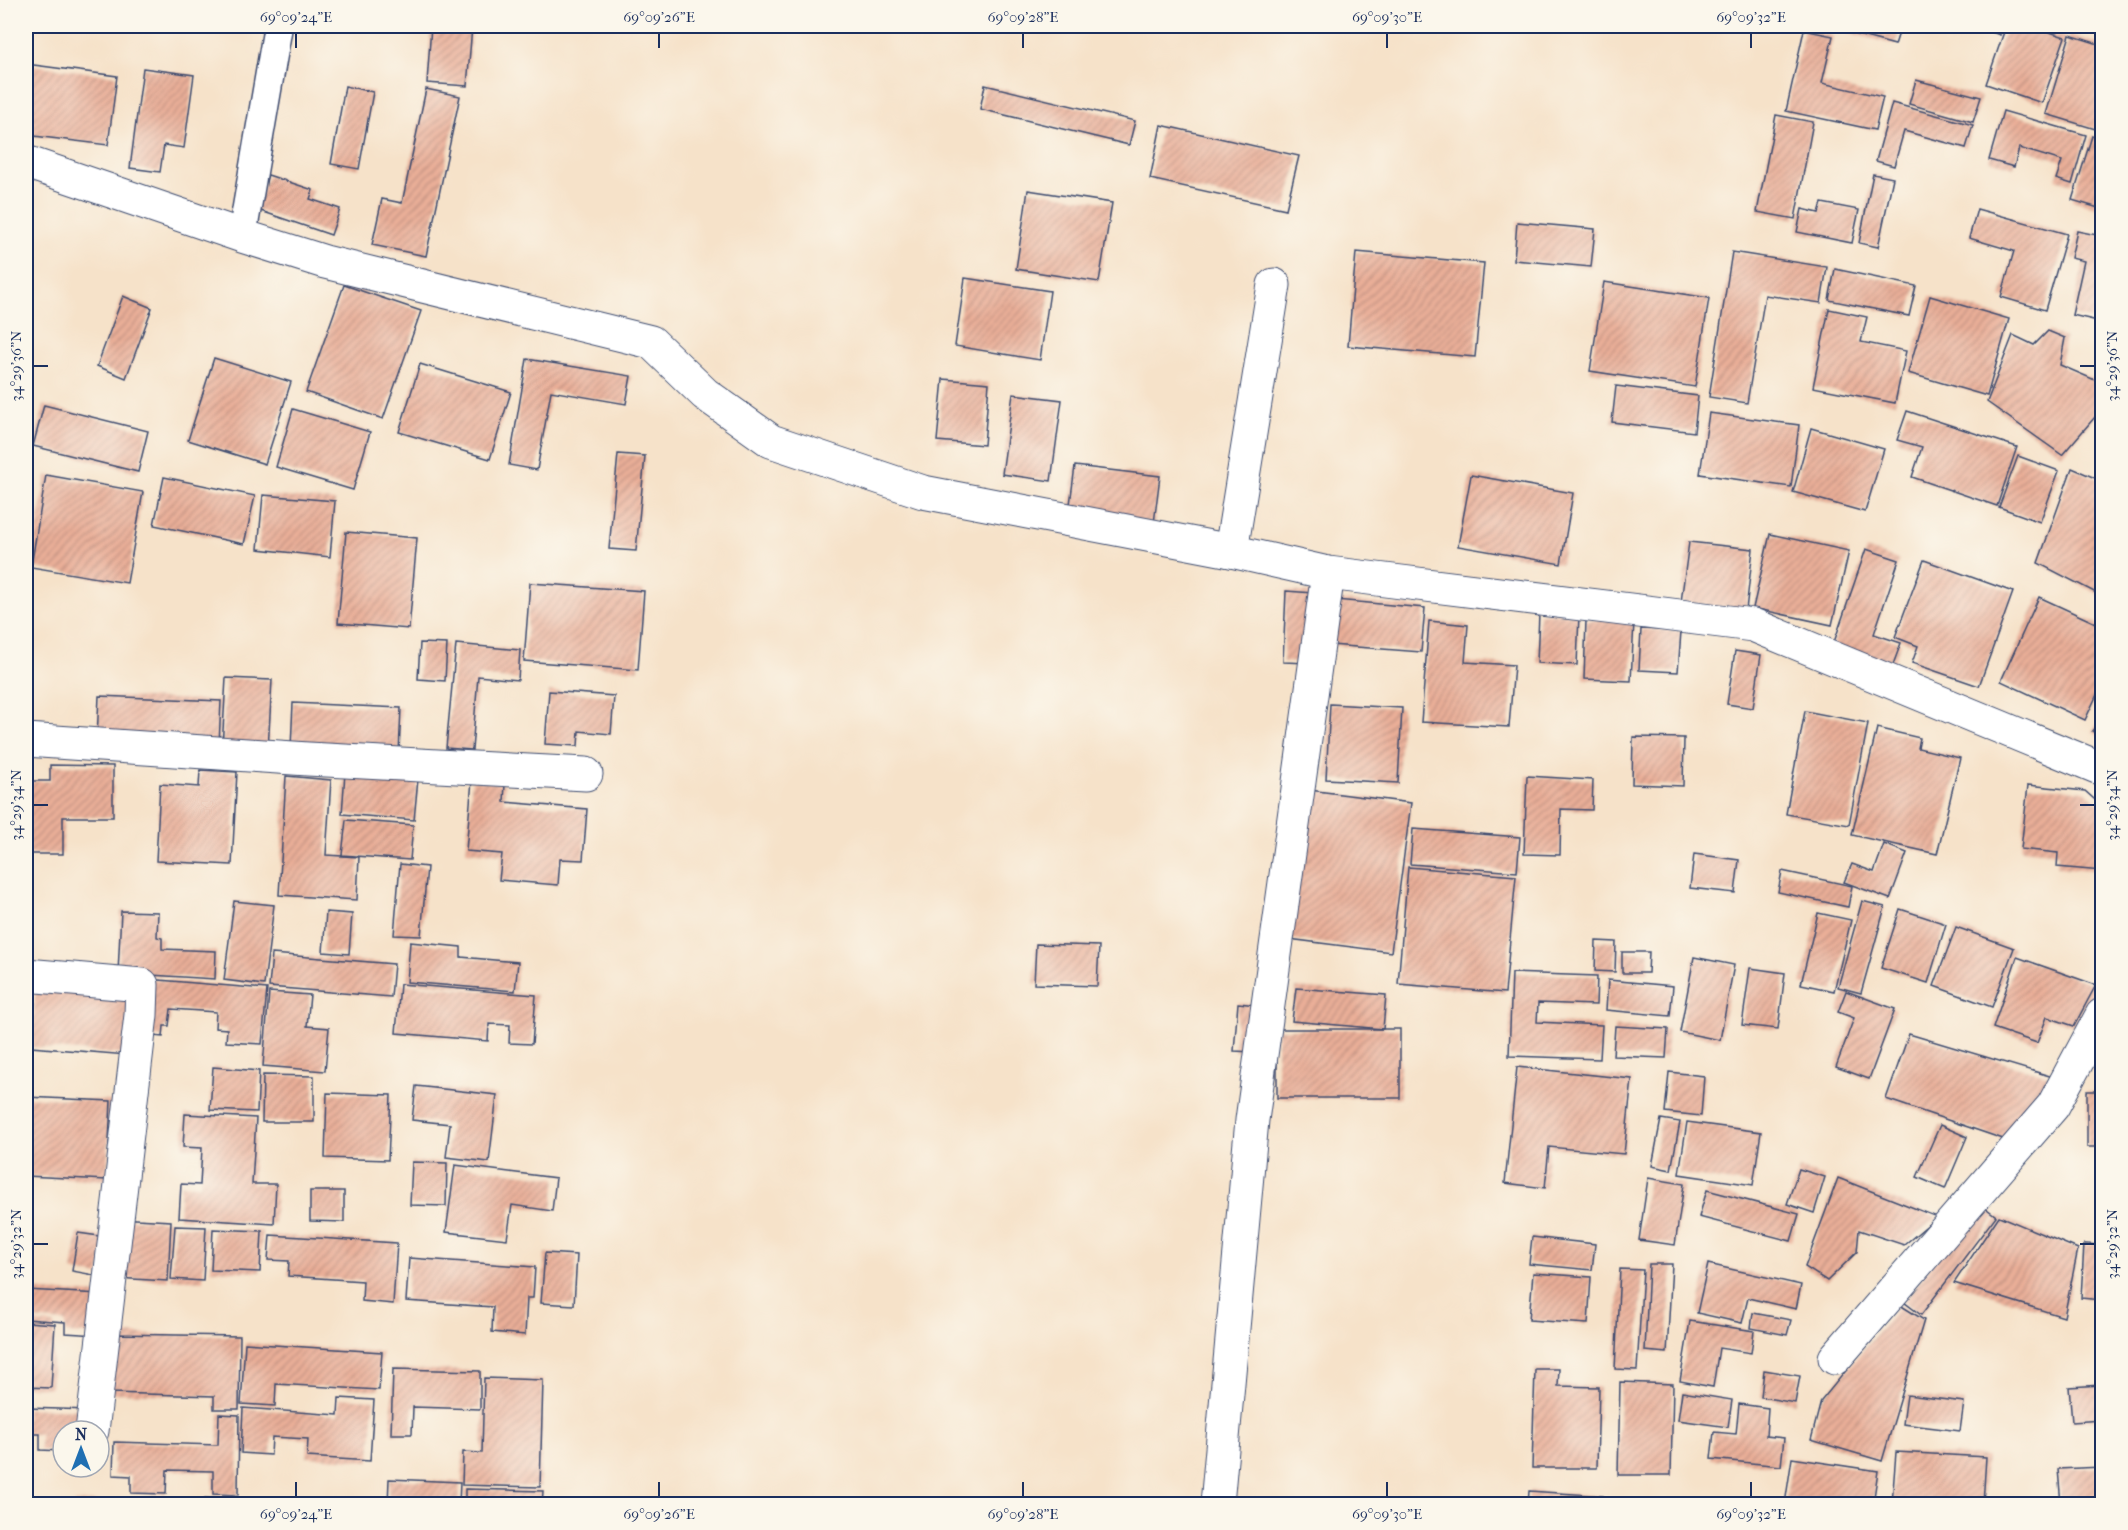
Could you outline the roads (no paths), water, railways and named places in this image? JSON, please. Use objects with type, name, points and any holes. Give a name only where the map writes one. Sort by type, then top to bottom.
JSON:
[{"type":"street","points":[[26,162],[325,262],[651,342],[705,394],[771,441],[923,492],[1231,551],[1328,573],[1753,625],[2103,769]]},
{"type":"street","points":[[1231,551],[1274,285]]},
{"type":"street","points":[[1217,1504],[1252,1120],[1328,573]]},
{"type":"street","points":[[26,740],[308,759],[586,774]]},
{"type":"street","points":[[26,975],[142,985],[141,1015],[94,1419]]},
{"type":"street","points":[[1835,1358],[2053,1106],[2103,1015]]},
{"type":"lane","points":[[242,236],[278,26]]}]
